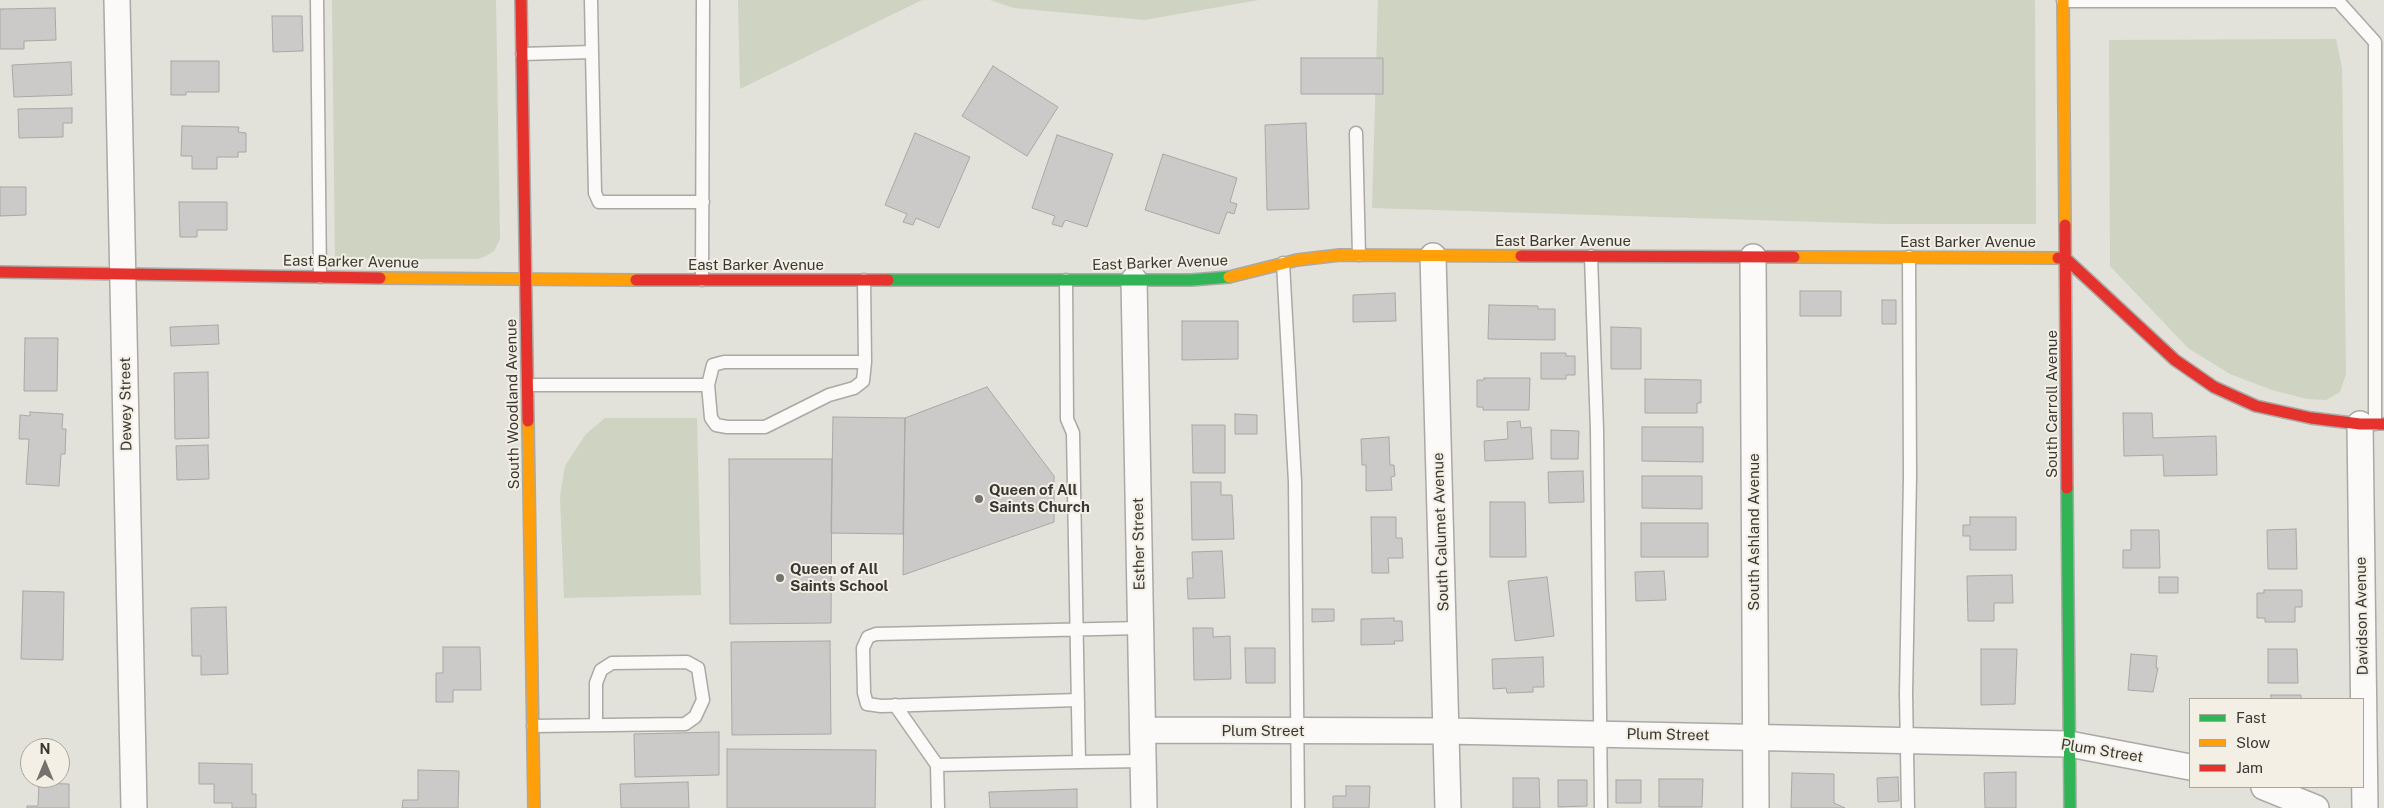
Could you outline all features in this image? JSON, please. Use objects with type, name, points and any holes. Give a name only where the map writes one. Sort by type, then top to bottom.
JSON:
[{"type":"street","name":"Dewey Street","points":[[117,0],[134,808]]},
{"type":"street","name":"South Woodland Avenue","points":[[521,0],[534,808]]},
{"type":"street","name":"South Carroll Avenue","points":[[2063,0],[2070,808]]},
{"type":"street","name":"East Barker Avenue","points":[[0,272],[527,280],[1191,280],[1236,276],[1283,264],[1332,256],[1359,255],[2065,258]]},
{"type":"street","name":"South Calumet Avenue","points":[[1433,256],[1448,808]]},
{"type":"street","name":"South Ashland Avenue","points":[[1752,257],[1756,808]]},
{"type":"street","points":[[2065,258],[2175,360],[2214,387],[2256,406],[2311,418],[2373,424]]},
{"type":"street","name":"Esther Street","points":[[1134,280],[1144,808]]},
{"type":"street","name":"Davidson Avenue","points":[[2365,808],[2373,424]]},
{"type":"street","name":"Plum Street","points":[[1143,730],[1447,731],[2069,744],[2189,767]]},
{"type":"street","points":[[2266,788],[2316,808]]},
{"type":"lane","points":[[317,0],[320,277]]},
{"type":"lane","points":[[591,0],[595,193],[599,202],[703,202]]},
{"type":"lane","points":[[702,280],[703,0]]},
{"type":"lane","points":[[2063,0],[2338,1],[2375,42],[2373,424]]},
{"type":"lane","points":[[522,54],[592,52]]},
{"type":"lane","points":[[1356,133],[1359,255]]},
{"type":"lane","points":[[1591,256],[1597,430],[1601,808]]},
{"type":"lane","points":[[1908,808],[1906,740],[1910,476],[1909,257]]},
{"type":"lane","points":[[1283,264],[1295,482],[1298,808]]},
{"type":"lane","points":[[864,280],[865,362],[863,381],[854,388],[829,395],[765,427],[727,428],[716,425],[711,418],[708,385],[713,365],[724,362],[865,362]]},
{"type":"lane","points":[[1066,280],[1067,419],[1073,433],[1079,762]]},
{"type":"lane","points":[[528,385],[708,385]]},
{"type":"lane","points":[[1078,700],[895,705],[868,704],[864,693],[862,648],[868,637],[876,634],[1140,628]]},
{"type":"lane","points":[[533,726],[685,724],[695,717],[703,700],[698,668],[688,662],[612,663],[601,670],[596,683],[596,724]]},
{"type":"lane","points":[[895,705],[937,765],[938,808]]},
{"type":"lane","points":[[937,765],[1143,761]]},
{"type":"green space","points":[[332,0],[496,0],[500,239],[494,251],[486,256],[478,259],[335,259]]},
{"type":"green space","points":[[738,0],[922,0],[740,89]]},
{"type":"green space","points":[[990,0],[1259,0],[1144,20],[1014,8]]},
{"type":"green space","points":[[1378,0],[2035,0],[2036,224],[1885,224],[1372,208]]},
{"type":"green space","points":[[2336,39],[2342,68],[2346,374],[2340,392],[2326,400],[2307,399],[2272,390],[2230,374],[2188,348],[2110,266],[2109,40]]},
{"type":"green space","points":[[605,418],[697,418],[701,595],[564,598],[560,496],[565,466],[586,434]]},
{"type":"building","points":[[55,8],[56,40],[24,41],[24,49],[0,49],[0,9]]},
{"type":"building","points":[[272,16],[302,16],[303,51],[273,52]]},
{"type":"building","points":[[1301,58],[1383,58],[1383,94],[1301,94]]},
{"type":"building","points":[[171,61],[219,61],[219,92],[186,92],[186,95],[171,95]]},
{"type":"building","points":[[71,62],[72,95],[14,97],[12,65]]},
{"type":"building","points":[[993,66],[1058,107],[1027,156],[962,116]]},
{"type":"building","points":[[72,108],[72,123],[63,123],[63,137],[19,138],[18,109]]},
{"type":"building","points":[[1306,123],[1309,209],[1267,210],[1265,125]]},
{"type":"building","points":[[182,126],[239,127],[238,132],[246,133],[246,152],[238,152],[238,157],[217,157],[217,169],[192,169],[192,156],[181,156]]},
{"type":"building","points":[[915,133],[970,157],[939,228],[916,218],[913,225],[903,222],[907,214],[885,205]]},
{"type":"building","points":[[1057,135],[1113,154],[1087,227],[1065,220],[1062,227],[1052,224],[1055,216],[1032,208]]},
{"type":"building","points":[[1163,154],[1237,178],[1230,202],[1237,204],[1234,214],[1227,212],[1219,234],[1145,210]]},
{"type":"building","points":[[0,187],[26,187],[26,215],[0,216]]},
{"type":"building","points":[[179,202],[227,202],[227,230],[197,230],[197,237],[180,237]]},
{"type":"building","points":[[1800,291],[1841,291],[1841,316],[1800,316]]},
{"type":"building","points":[[1395,293],[1396,321],[1353,322],[1353,295]]},
{"type":"building","points":[[1882,300],[1896,300],[1896,324],[1882,324]]},
{"type":"building","points":[[1489,305],[1538,306],[1538,309],[1555,309],[1555,340],[1488,339]]},
{"type":"building","points":[[1182,321],[1238,321],[1238,359],[1182,360]]},
{"type":"building","points":[[218,325],[219,344],[171,346],[170,327]]},
{"type":"building","points":[[1611,327],[1641,328],[1641,369],[1611,369]]},
{"type":"building","points":[[25,338],[58,338],[57,391],[24,391]]},
{"type":"building","points":[[1541,353],[1566,353],[1566,356],[1575,356],[1575,375],[1566,375],[1566,379],[1541,379]]},
{"type":"building","points":[[208,372],[209,438],[175,439],[174,373]]},
{"type":"building","points":[[1484,378],[1530,378],[1529,410],[1483,410],[1483,407],[1477,407],[1477,380],[1484,380]]},
{"type":"building","points":[[1645,379],[1701,380],[1701,403],[1697,403],[1697,413],[1645,413]]},
{"type":"building","name":"Queen of All Saints Church","points":[[987,387],[1054,476],[1054,522],[903,575],[905,418]]},
{"type":"building","points":[[30,412],[63,414],[62,429],[66,429],[65,454],[61,454],[59,486],[26,484],[29,439],[19,439],[20,415],[30,416]]},
{"type":"building","points":[[2123,413],[2152,413],[2153,438],[2216,436],[2217,475],[2164,476],[2163,455],[2124,456]]},
{"type":"building","points":[[1235,414],[1257,415],[1257,434],[1235,434]]},
{"type":"building","points":[[833,417],[905,418],[903,534],[831,533]]},
{"type":"building","points":[[1520,421],[1521,428],[1531,427],[1533,459],[1485,461],[1484,441],[1508,439],[1507,422]]},
{"type":"building","points":[[1192,425],[1225,425],[1225,473],[1193,473]]},
{"type":"building","points":[[1642,427],[1703,427],[1703,462],[1642,461]]},
{"type":"building","points":[[1551,430],[1579,431],[1578,459],[1551,459]]},
{"type":"building","points":[[1389,437],[1390,465],[1394,465],[1395,476],[1391,477],[1392,490],[1366,491],[1366,465],[1362,465],[1361,439]]},
{"type":"building","points":[[208,445],[209,479],[177,480],[176,446]]},
{"type":"building","name":"Queen of All Saints School","points":[[729,459],[832,459],[831,623],[730,624]]},
{"type":"building","points":[[1583,471],[1584,502],[1549,503],[1548,472]]},
{"type":"building","points":[[1642,476],[1702,476],[1702,509],[1642,508]]},
{"type":"building","points":[[1191,482],[1221,482],[1221,495],[1232,495],[1234,539],[1192,540]]},
{"type":"building","points":[[1490,502],[1525,502],[1526,557],[1490,557]]},
{"type":"building","points":[[1371,517],[1396,517],[1396,538],[1402,538],[1403,558],[1388,558],[1389,573],[1372,573]]},
{"type":"building","points":[[1970,517],[2016,517],[2016,550],[1970,550],[1970,536],[1963,536],[1963,525],[1970,525]]},
{"type":"building","points":[[1641,523],[1708,523],[1708,557],[1641,557]]},
{"type":"building","points":[[2296,529],[2297,569],[2268,569],[2267,530]]},
{"type":"building","points":[[2131,530],[2159,530],[2160,568],[2123,568],[2123,550],[2131,550]]},
{"type":"building","points":[[1222,551],[1225,598],[1188,599],[1187,578],[1193,578],[1192,552]]},
{"type":"building","points":[[1664,571],[1666,600],[1636,601],[1635,572]]},
{"type":"building","points":[[2012,575],[2013,603],[1994,603],[1994,621],[1968,621],[1967,576]]},
{"type":"building","points":[[1547,577],[1554,636],[1515,641],[1508,581]]},
{"type":"building","points":[[2159,577],[2178,577],[2178,593],[2159,593]]},
{"type":"building","points":[[2264,590],[2302,590],[2302,607],[2295,607],[2295,622],[2265,622],[2265,618],[2257,618],[2257,593],[2264,593]]},
{"type":"building","points":[[23,591],[64,592],[63,660],[21,659]]},
{"type":"building","points":[[226,607],[228,674],[201,675],[201,656],[192,656],[191,608]]},
{"type":"building","points":[[1312,609],[1334,609],[1334,621],[1312,622]]},
{"type":"building","points":[[1394,618],[1394,621],[1402,621],[1403,641],[1394,641],[1395,644],[1361,645],[1361,619]]},
{"type":"building","points":[[1193,628],[1213,628],[1213,637],[1230,636],[1231,679],[1194,680]]},
{"type":"building","points":[[830,641],[831,734],[732,735],[731,642]]},
{"type":"building","points":[[443,647],[480,647],[481,690],[453,690],[453,702],[436,702],[436,673],[443,673]]},
{"type":"building","points":[[1245,648],[1275,648],[1275,683],[1246,683]]},
{"type":"building","points":[[1981,649],[2017,649],[2015,704],[1981,705]]},
{"type":"building","points":[[2268,649],[2297,649],[2298,683],[2268,683]]},
{"type":"building","points":[[2131,654],[2157,656],[2156,668],[2158,668],[2153,692],[2128,690]]},
{"type":"building","points":[[1543,657],[1544,687],[1533,687],[1533,692],[1507,693],[1506,688],[1493,689],[1492,659]]},
{"type":"building","points":[[2271,695],[2301,695],[2301,698],[2271,698]]},
{"type":"building","points":[[719,732],[719,775],[635,777],[634,734]]},
{"type":"building","points":[[727,749],[876,750],[875,808],[727,808]]},
{"type":"building","points":[[199,763],[252,764],[252,794],[256,794],[256,808],[232,808],[232,803],[214,803],[214,784],[199,784]]},
{"type":"building","points":[[418,770],[459,771],[458,808],[402,808],[403,800],[418,800]]},
{"type":"building","points":[[2016,772],[2016,808],[1985,808],[1984,773]]},
{"type":"building","points":[[1792,773],[1834,774],[1834,803],[1845,808],[1791,808]]},
{"type":"building","points":[[1898,777],[1899,801],[1878,802],[1877,778]]},
{"type":"building","points":[[1513,778],[1539,778],[1540,808],[1513,808]]},
{"type":"building","points":[[1659,779],[1703,779],[1702,807],[1659,807]]},
{"type":"building","points":[[1558,780],[1587,780],[1587,806],[1558,807]]},
{"type":"building","points":[[1616,780],[1641,780],[1641,803],[1616,803]]},
{"type":"building","points":[[688,782],[689,808],[621,808],[620,784]]},
{"type":"building","points":[[1346,786],[1370,786],[1369,808],[1333,808],[1333,796],[1346,796]]},
{"type":"building","points":[[39,788],[69,788],[69,808],[27,808],[27,806],[38,806]]},
{"type":"building","points":[[1077,789],[1077,808],[990,808],[989,792]]},
{"type":"traffic: fast","points":[[888,280],[1191,280],[1229,277]]},
{"type":"traffic: fast","points":[[2067,488],[2070,808]]},
{"type":"traffic: slow","points":[[2063,0],[2065,225]]},
{"type":"traffic: slow","points":[[1229,277],[1297,260],[1340,255],[1521,256]]},
{"type":"traffic: slow","points":[[1794,257],[2058,258]]},
{"type":"traffic: slow","points":[[380,278],[636,280]]},
{"type":"traffic: slow","points":[[528,421],[534,808]]},
{"type":"traffic: jam","points":[[521,0],[528,421]]},
{"type":"traffic: jam","points":[[2065,225],[2067,488]]},
{"type":"traffic: jam","points":[[1521,256],[1794,257]]},
{"type":"traffic: jam","points":[[2058,258],[2065,258],[2175,360],[2214,387],[2256,406],[2311,418],[2360,424],[2384,424]]},
{"type":"traffic: jam","points":[[0,272],[380,278]]},
{"type":"traffic: jam","points":[[636,280],[888,280]]},
{"type":"place","name":"Queen of All Saints Church","points":[[979,499]]},
{"type":"place","name":"Queen of All Saints School","points":[[780,578]]}]
